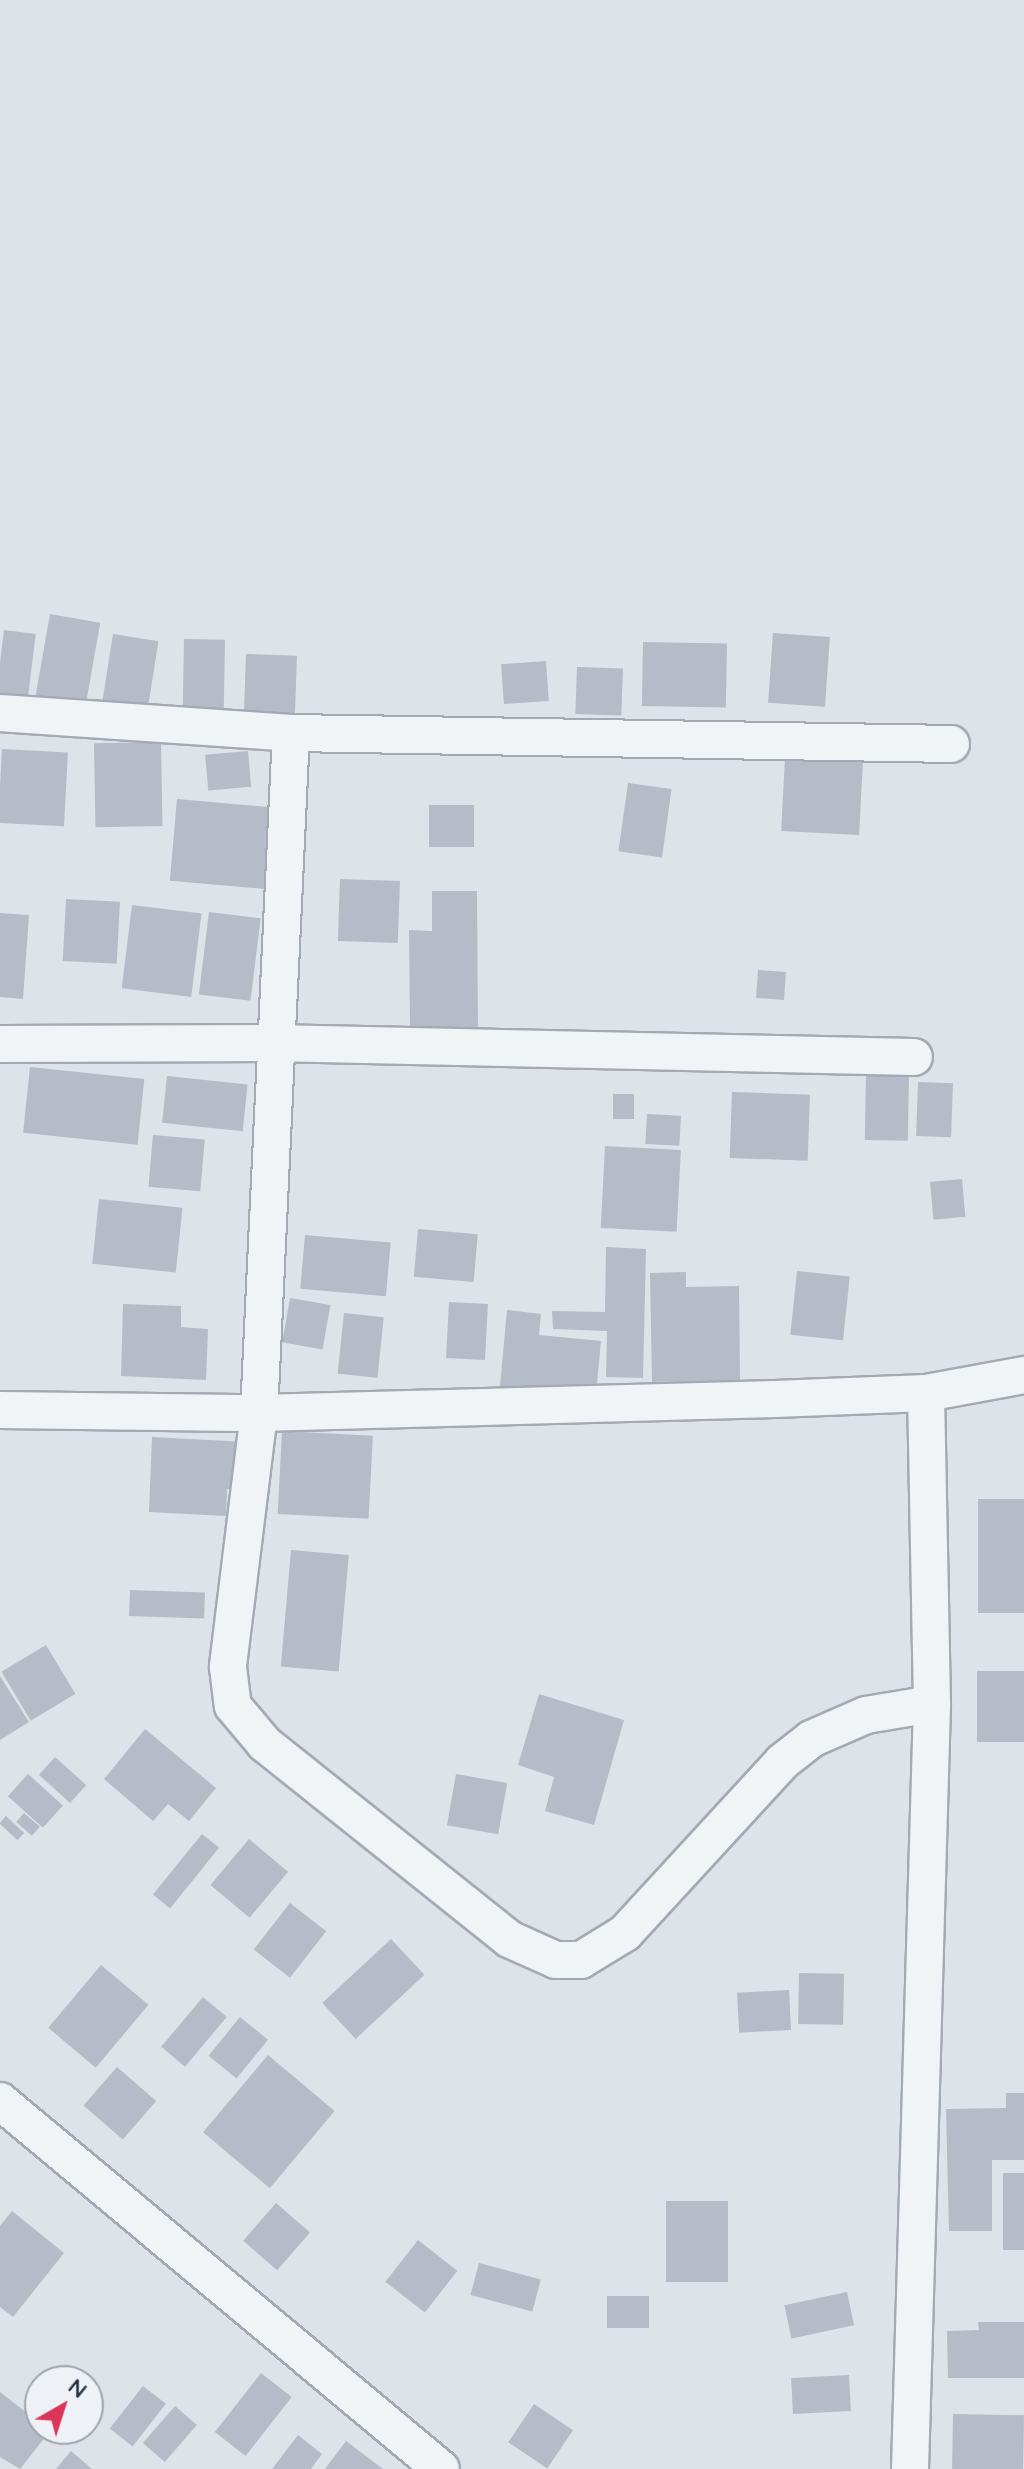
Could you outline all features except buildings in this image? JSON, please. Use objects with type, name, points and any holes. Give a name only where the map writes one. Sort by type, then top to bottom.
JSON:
[{"type":"street","points":[[0,713],[291,733],[951,744]]},
{"type":"street","points":[[291,733],[272,1043],[259,1413],[228,1667],[233,1706],[265,1744],[532,1952],[581,1960],[605,1949],[811,1739],[866,1715],[932,1704]]},
{"type":"street","points":[[0,1044],[272,1043],[914,1057]]},
{"type":"street","points":[[0,1410],[259,1413],[926,1393],[1024,1375]]},
{"type":"street","points":[[910,2469],[932,1704],[926,1393]]},
{"type":"street","points":[[0,2101],[441,2469]]}]
